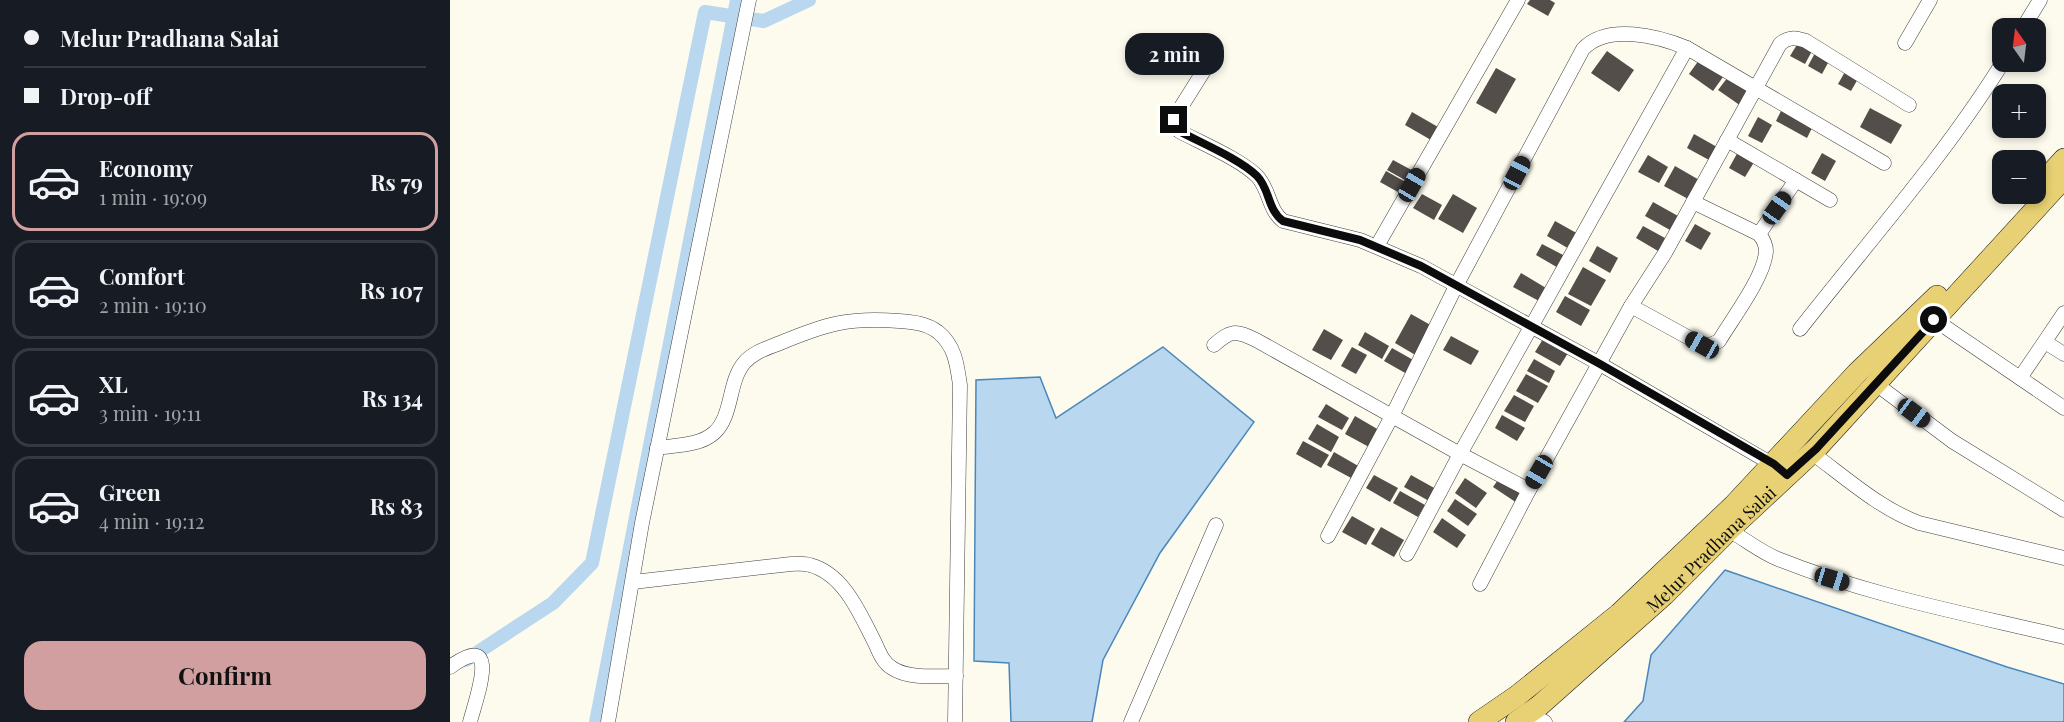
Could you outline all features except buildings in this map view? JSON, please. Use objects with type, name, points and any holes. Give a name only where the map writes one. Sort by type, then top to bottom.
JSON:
[{"type":"main road","points":[[2046,179],[2064,159]]},
{"type":"main road","name":"Melur Pradhana Salai","points":[[1479,722],[1517,696],[1722,527],[1781,470],[1857,373],[1928,316],[2064,178]]},
{"type":"main road","name":"Melur Pradhana Salai","points":[[1781,470],[1812,453],[1876,384],[1928,316],[2023,204]]},
{"type":"main road","name":"Melur Pradhana Salai","points":[[1530,719],[1664,595],[1722,527]]},
{"type":"street","points":[[1377,246],[1518,0]]},
{"type":"street","points":[[1905,43],[1930,0]]},
{"type":"street","points":[[2029,18],[2040,0]]},
{"type":"street","points":[[608,722],[657,448],[748,5]]},
{"type":"street","points":[[1328,536],[1392,416],[1456,286],[1583,49],[1591,40],[1603,35],[1648,36],[1687,48],[1884,164]]},
{"type":"street","points":[[1480,584],[1529,490],[1631,306],[1665,253],[1780,44],[1785,39],[1794,37],[1806,41],[1909,105]]},
{"type":"street","points":[[1407,554],[1460,454],[1687,48]]},
{"type":"street","points":[[1208,64],[1176,115],[1175,126],[1179,131],[1259,178],[1275,215],[1283,221],[1360,240],[1421,266],[1600,364],[1781,470]]},
{"type":"street","points":[[1800,329],[1942,151],[1997,72]]},
{"type":"street","points":[[1727,140],[1830,200]]},
{"type":"street","points":[[1759,234],[1796,180]]},
{"type":"street","points":[[1631,306],[1702,345],[1715,344],[1756,280],[1763,264],[1765,245],[1759,234],[1693,202]]},
{"type":"street","points":[[2020,378],[2064,313]]},
{"type":"street","points":[[1928,316],[2064,408]]},
{"type":"street","points":[[657,448],[697,442],[712,435],[719,428],[735,380],[744,363],[758,352],[841,321],[872,319],[920,323],[936,330],[947,341],[955,356],[960,385],[955,722]]},
{"type":"street","points":[[1214,345],[1226,335],[1233,332],[1241,333],[1529,490]]},
{"type":"street","points":[[2045,342],[2064,354]]},
{"type":"street","points":[[1876,384],[1952,441],[2064,510]]},
{"type":"street","points":[[1812,453],[1877,502],[1900,516],[1919,523],[2064,558]]},
{"type":"street","points":[[1131,722],[1216,525]]},
{"type":"street","points":[[1722,527],[1775,558],[1832,579],[1942,609],[2064,637]]},
{"type":"street","points":[[633,582],[791,564],[809,565],[824,570],[837,581],[856,606],[883,661],[892,669],[905,674],[956,676]]},
{"type":"street","points":[[450,667],[469,654],[481,659],[484,669],[470,722]]},
{"type":"water","points":[[1163,347],[1254,422],[1160,553],[1103,660],[1092,722],[1011,722],[1009,663],[974,661],[976,380],[1040,377],[1056,418]]},
{"type":"water","points":[[1725,570],[2007,667],[2064,684],[2064,722],[1624,722],[1643,701],[1651,655]]},
{"type":"waterway","points":[[596,722],[737,0]]},
{"type":"waterway","points":[[466,660],[553,603],[592,563],[705,12],[764,21],[809,0]]},
{"type":"route","points":[[1174,120],[1179,131],[1247,168],[1259,178],[1275,215],[1283,221],[1360,240],[1421,266],[1600,364],[1774,464],[1787,475],[1816,449],[1934,320]]}]
